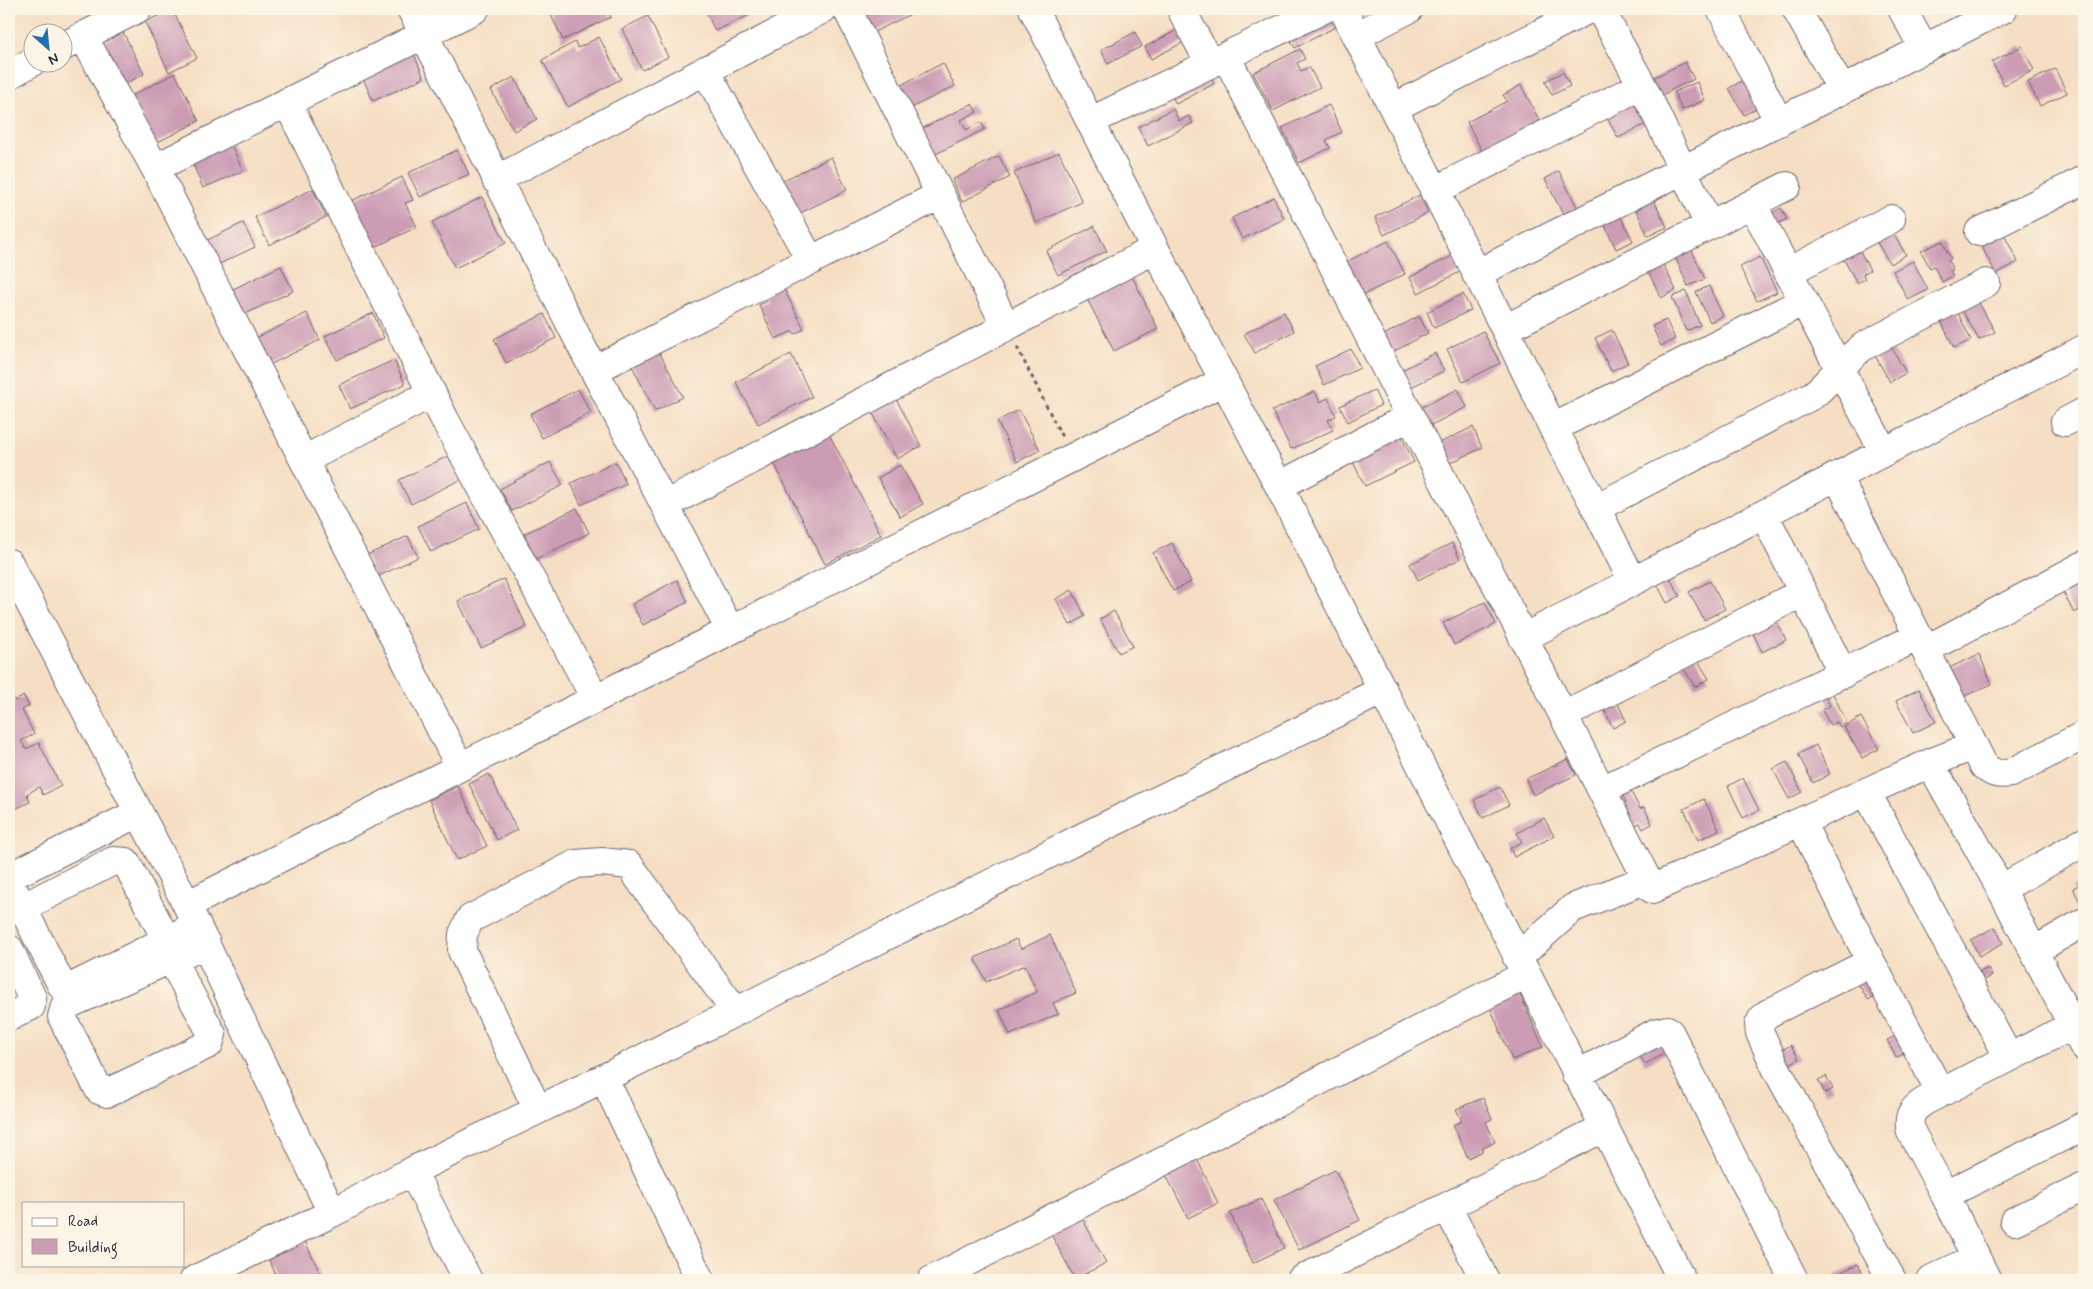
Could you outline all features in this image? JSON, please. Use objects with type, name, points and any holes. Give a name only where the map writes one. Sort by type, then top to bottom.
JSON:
[{"type":"street","points":[[137,9],[73,42],[155,168],[460,767]]},
{"type":"street","points":[[411,9],[496,180],[730,630]]},
{"type":"street","points":[[155,168],[475,9]]},
{"type":"street","points":[[496,180],[823,9]]},
{"type":"street","points":[[847,9],[1006,326]]},
{"type":"street","points":[[1032,9],[1091,121],[1154,249],[1279,486],[1576,1075],[1682,1280]]},
{"type":"street","points":[[1182,9],[1218,60],[1409,417],[1652,889],[1930,763],[1973,746]]},
{"type":"street","points":[[1091,121],[1324,9]]},
{"type":"street","points":[[1343,9],[1553,428],[1632,580]]},
{"type":"street","points":[[1358,36],[1409,9]]},
{"type":"street","points":[[1393,108],[1589,9]]},
{"type":"street","points":[[1600,9],[1642,85],[1709,225]]},
{"type":"street","points":[[1721,9],[1779,122]]},
{"type":"street","points":[[1796,9],[1842,90]]},
{"type":"street","points":[[1902,9],[1924,49]]},
{"type":"street","points":[[1476,274],[2003,9]]},
{"type":"street","points":[[9,74],[22,67]]},
{"type":"street","points":[[705,70],[811,261]]},
{"type":"street","points":[[1434,191],[1642,85]]},
{"type":"street","points":[[287,102],[432,393],[595,698]]},
{"type":"street","points":[[1979,232],[2084,180]]},
{"type":"street","points":[[1505,329],[1787,186]]},
{"type":"street","points":[[594,370],[940,195]]},
{"type":"street","points":[[1752,204],[1884,452]]},
{"type":"street","points":[[1788,272],[1891,219]]},
{"type":"street","points":[[665,505],[1154,249]]},
{"type":"street","points":[[1596,508],[1813,395],[1864,346],[1986,282]]},
{"type":"street","points":[[1553,428],[1804,302]]},
{"type":"street","points":[[1523,638],[1632,580],[2084,349]]},
{"type":"street","points":[[22,908],[113,861],[126,862],[168,949],[212,1034],[209,1044],[107,1093],[99,1090],[62,1017],[65,1006],[168,949],[197,924],[460,767],[1224,381]]},
{"type":"street","points":[[304,460],[432,393]]},
{"type":"street","points":[[1279,486],[1409,417]]},
{"type":"street","points":[[1837,476],[1984,766],[1991,773],[2000,775],[2010,773],[2084,735]]},
{"type":"street","points":[[1764,514],[1843,674]]},
{"type":"street","points":[[9,563],[197,924],[332,1214]]},
{"type":"street","points":[[1602,790],[1843,674],[1921,643],[2084,564]]},
{"type":"street","points":[[1564,715],[1803,592]]},
{"type":"street","points":[[194,1280],[332,1214],[412,1170],[604,1078],[1081,838],[1383,690]]},
{"type":"street","points":[[1930,763],[2001,889],[2078,1036],[2010,1058],[1941,1093],[1916,1107],[1910,1114],[1908,1122],[1911,1132],[1982,1269],[1930,1280]]},
{"type":"street","points":[[1867,793],[2010,1058]]},
{"type":"street","points":[[9,877],[138,813]]},
{"type":"street","points":[[1801,822],[1871,962],[1941,1093]]},
{"type":"street","points":[[2001,889],[2084,842]]},
{"type":"street","points":[[538,1110],[462,951],[463,934],[470,919],[576,864],[602,862],[630,865],[736,1012]]},
{"type":"street","points":[[932,1280],[1521,966],[1573,908],[1647,880]]},
{"type":"street","points":[[9,881],[62,986],[74,986],[168,949]]},
{"type":"street","points":[[2034,951],[2084,922]]},
{"type":"street","points":[[9,950],[32,998],[31,1006],[9,1017]]},
{"type":"street","points":[[1871,962],[1767,1014],[1759,1024],[1760,1033],[1777,1070],[1892,1280]]},
{"type":"street","points":[[1576,1075],[1655,1033],[1666,1030],[1670,1033],[1794,1280]]},
{"type":"street","points":[[604,1078],[700,1280]]},
{"type":"street","points":[[1945,1195],[2084,1126]]},
{"type":"street","points":[[1301,1280],[1603,1128]]},
{"type":"street","points":[[412,1170],[468,1280]]},
{"type":"street","points":[[2014,1221],[2084,1187]]},
{"type":"street","points":[[1447,1207],[1485,1280]]},
{"type":"path","points":[[1006,326],[1072,458]]},
{"type":"building","points":[[172,9],[197,58],[169,72],[145,22]]},
{"type":"building","points":[[548,9],[606,9],[611,17],[563,40]]},
{"type":"building","points":[[705,9],[762,9],[715,31]]},
{"type":"building","points":[[855,9],[921,9],[868,35]]},
{"type":"building","points":[[1329,9],[1339,25],[1295,48],[1286,31]]},
{"type":"building","points":[[648,16],[668,57],[642,70],[622,29]]},
{"type":"building","points":[[1177,30],[1184,42],[1151,59],[1145,47]]},
{"type":"building","points":[[123,32],[144,74],[119,87],[98,45]]},
{"type":"building","points":[[1135,32],[1142,46],[1108,64],[1101,50]]},
{"type":"building","points":[[599,37],[621,79],[568,107],[542,60],[575,42],[578,48]]},
{"type":"building","points":[[2022,46],[2034,70],[2004,85],[1992,62]]},
{"type":"building","points":[[1300,49],[1305,59],[1297,63],[1301,71],[1309,67],[1320,87],[1273,111],[1253,73]]},
{"type":"building","points":[[413,52],[424,78],[373,101],[362,76]]},
{"type":"building","points":[[1685,62],[1694,79],[1656,98],[1647,81]]},
{"type":"building","points":[[943,63],[955,86],[911,108],[899,86]]},
{"type":"building","points":[[1206,67],[1214,84],[1176,104],[1167,87]]},
{"type":"building","points":[[2055,69],[2067,93],[2040,106],[2028,82]]},
{"type":"building","points":[[1563,72],[1570,86],[1552,95],[1545,81]]},
{"type":"building","points":[[175,73],[199,121],[156,143],[131,96]]},
{"type":"building","points":[[1753,75],[1768,102],[1744,115],[1729,88]]},
{"type":"building","points":[[514,77],[537,119],[514,131],[491,90]]},
{"type":"building","points":[[1697,82],[1705,100],[1682,110],[1674,92]]},
{"type":"building","points":[[1521,85],[1545,131],[1487,161],[1467,122],[1507,101],[1503,95]]},
{"type":"building","points":[[1638,92],[1652,121],[1618,138],[1603,110]]},
{"type":"building","points":[[972,104],[977,112],[961,120],[966,130],[981,122],[985,129],[928,158],[915,132]]},
{"type":"building","points":[[1329,105],[1342,132],[1326,140],[1330,148],[1299,163],[1282,128]]},
{"type":"building","points":[[1173,109],[1179,121],[1189,116],[1193,123],[1148,146],[1138,127]]},
{"type":"building","points":[[230,142],[243,171],[203,188],[191,159]]},
{"type":"building","points":[[457,150],[469,174],[420,197],[408,173]]},
{"type":"building","points":[[1059,152],[1082,202],[1036,223],[1014,173]]},
{"type":"building","points":[[999,156],[1010,177],[962,202],[952,180]]},
{"type":"building","points":[[831,157],[847,190],[796,215],[780,182]]},
{"type":"building","points":[[1559,171],[1577,207],[1563,214],[1545,179]]},
{"type":"building","points":[[402,177],[413,200],[405,203],[417,227],[373,248],[351,201]]},
{"type":"building","points":[[313,189],[326,217],[269,245],[255,217]]},
{"type":"building","points":[[1650,192],[1667,227],[1648,236],[1632,201]]},
{"type":"building","points":[[1420,195],[1428,213],[1384,235],[1375,217]]},
{"type":"building","points":[[482,197],[506,243],[455,268],[432,222]]},
{"type":"building","points":[[1274,197],[1284,219],[1242,239],[1232,218]]},
{"type":"building","points":[[1616,207],[1633,241],[1616,249],[1600,215]]},
{"type":"building","points":[[1781,208],[1787,219],[1769,228],[1764,217]]},
{"type":"building","points":[[243,223],[255,247],[213,267],[201,243]]},
{"type":"building","points":[[1999,225],[2018,262],[1996,274],[1977,237]]},
{"type":"building","points":[[1094,226],[1107,251],[1058,275],[1046,251]]},
{"type":"building","points":[[1889,227],[1906,255],[1890,264],[1873,236]]},
{"type":"building","points":[[1388,241],[1405,274],[1363,295],[1346,262]]},
{"type":"building","points":[[1942,241],[1951,259],[1948,260],[1953,270],[1950,271],[1953,276],[1942,282],[1934,266],[1930,268],[1921,251]]},
{"type":"building","points":[[1855,242],[1870,270],[1863,274],[1865,279],[1857,283],[1839,251]]},
{"type":"building","points":[[1690,246],[1705,279],[1688,286],[1674,254]]},
{"type":"building","points":[[1452,256],[1460,272],[1418,293],[1410,277]]},
{"type":"building","points":[[1760,257],[1777,292],[1757,301],[1740,267]]},
{"type":"building","points":[[1661,260],[1676,290],[1661,298],[1646,267]]},
{"type":"building","points":[[1913,261],[1928,290],[1908,300],[1893,271]]},
{"type":"building","points":[[281,266],[293,291],[239,317],[227,292]]},
{"type":"building","points":[[1130,272],[1158,329],[1114,351],[1085,295]]},
{"type":"building","points":[[781,283],[804,329],[795,334],[793,331],[775,339],[759,305],[767,301],[763,292]]},
{"type":"building","points":[[1709,286],[1723,316],[1710,322],[1696,292]]},
{"type":"building","points":[[1686,291],[1700,325],[1686,331],[1672,297]]},
{"type":"building","points":[[1463,294],[1471,310],[1434,328],[1427,312]]},
{"type":"building","points":[[1977,299],[1995,332],[1979,340],[1961,308]]},
{"type":"building","points":[[1956,309],[1971,340],[1954,348],[1939,317]]},
{"type":"building","points":[[1284,312],[1294,331],[1255,353],[1244,334]]},
{"type":"building","points":[[307,313],[320,340],[265,367],[252,340]]},
{"type":"building","points":[[373,313],[384,338],[337,360],[325,336]]},
{"type":"building","points":[[544,314],[556,338],[506,363],[494,339]]},
{"type":"building","points":[[1419,316],[1428,333],[1391,353],[1382,336]]},
{"type":"building","points":[[1666,320],[1675,339],[1661,346],[1652,326]]},
{"type":"building","points":[[1612,330],[1628,363],[1611,371],[1595,338]]},
{"type":"building","points":[[1483,331],[1500,363],[1463,382],[1447,349]]},
{"type":"building","points":[[1889,343],[1906,373],[1890,382],[1873,352]]},
{"type":"building","points":[[657,348],[683,397],[655,411],[630,362]]},
{"type":"building","points":[[1351,349],[1360,368],[1324,385],[1315,366]]},
{"type":"building","points":[[1435,353],[1444,371],[1407,389],[1398,372]]},
{"type":"building","points":[[791,354],[812,397],[758,424],[736,382]]},
{"type":"building","points":[[394,360],[405,384],[350,409],[339,385]]},
{"type":"building","points":[[578,389],[591,413],[542,438],[530,414]]},
{"type":"building","points":[[1458,389],[1467,407],[1429,426],[1420,408]]},
{"type":"building","points":[[1374,390],[1381,405],[1348,422],[1340,406]]},
{"type":"building","points":[[1315,391],[1320,402],[1328,398],[1336,416],[1328,420],[1333,430],[1291,449],[1272,411]]},
{"type":"building","points":[[894,395],[921,446],[897,459],[870,408]]},
{"type":"building","points":[[1019,410],[1040,450],[1017,462],[997,421]]},
{"type":"building","points":[[825,426],[881,535],[825,564],[770,455]]},
{"type":"building","points":[[1396,426],[1414,462],[1365,486],[1347,450]]},
{"type":"building","points":[[1473,427],[1482,448],[1445,465],[1435,445]]},
{"type":"building","points":[[450,455],[462,479],[411,504],[399,480]]},
{"type":"building","points":[[550,462],[563,485],[512,511],[500,489]]},
{"type":"building","points":[[616,462],[626,484],[581,505],[571,483]]},
{"type":"building","points":[[900,465],[923,504],[900,517],[878,478]]},
{"type":"building","points":[[467,503],[479,529],[431,552],[418,526]]},
{"type":"building","points":[[577,508],[589,533],[536,559],[524,534]]},
{"type":"building","points":[[408,536],[418,557],[375,578],[365,556]]},
{"type":"building","points":[[1172,543],[1191,582],[1173,591],[1153,553]]},
{"type":"building","points":[[1452,543],[1460,559],[1418,580],[1410,564]]},
{"type":"building","points":[[1664,568],[1680,596],[1667,603],[1652,575]]},
{"type":"building","points":[[504,579],[527,627],[481,648],[458,601]]},
{"type":"building","points":[[2084,579],[2084,608],[2074,613],[2062,590]]},
{"type":"building","points":[[677,580],[688,602],[643,625],[632,604]]},
{"type":"building","points":[[1710,581],[1725,609],[1704,620],[1689,592]]},
{"type":"building","points":[[1072,590],[1085,616],[1070,625],[1056,599]]},
{"type":"building","points":[[1485,602],[1496,624],[1454,645],[1443,623]]},
{"type":"building","points":[[1114,611],[1133,646],[1119,653],[1100,619]]},
{"type":"building","points":[[1774,616],[1786,640],[1762,652],[1750,627]]},
{"type":"building","points":[[1979,654],[1992,684],[1958,699],[1945,670]]},
{"type":"building","points":[[1695,656],[1709,679],[1695,687],[1681,664]]},
{"type":"building","points":[[9,688],[15,701],[24,696],[29,706],[22,710],[34,734],[21,741],[26,749],[39,743],[61,786],[43,795],[39,787],[27,794],[30,802],[15,809],[9,800]]},
{"type":"building","points":[[1919,689],[1936,722],[1913,733],[1896,701]]},
{"type":"building","points":[[1831,690],[1847,723],[1840,727],[1837,722],[1830,725],[1822,710],[1830,706],[1824,694]]},
{"type":"building","points":[[1618,695],[1622,702],[1618,704],[1626,721],[1613,728],[1601,703]]},
{"type":"building","points":[[1861,717],[1879,749],[1862,758],[1844,727]]},
{"type":"building","points":[[1816,745],[1830,774],[1813,783],[1798,754]]},
{"type":"building","points":[[1568,759],[1576,775],[1533,795],[1526,779]]},
{"type":"building","points":[[1787,762],[1802,792],[1789,799],[1773,769]]},
{"type":"building","points":[[489,774],[517,830],[497,840],[469,784]]},
{"type":"building","points":[[1743,778],[1759,810],[1743,818],[1728,786]]},
{"type":"building","points":[[458,786],[487,846],[457,860],[429,800]]},
{"type":"building","points":[[1500,787],[1509,805],[1483,818],[1474,800]]},
{"type":"building","points":[[1630,790],[1640,809],[1644,807],[1652,824],[1643,829],[1640,823],[1632,827],[1621,804],[1626,802],[1622,794]]},
{"type":"building","points":[[1704,799],[1719,830],[1698,840],[1684,809]]},
{"type":"building","points":[[1544,818],[1554,836],[1514,857],[1510,848],[1522,842],[1517,833]]},
{"type":"building","points":[[2081,884],[2084,890],[2084,903],[2081,904],[2073,888]]},
{"type":"building","points":[[1995,927],[2003,943],[1979,956],[1971,940]]},
{"type":"building","points":[[1050,935],[1076,993],[1053,1003],[1058,1014],[1010,1035],[999,1010],[1037,992],[1025,965],[986,982],[975,958],[1016,939],[1021,949]]},
{"type":"building","points":[[1988,968],[1992,976],[1974,985],[1969,977]]},
{"type":"building","points":[[1866,969],[1880,993],[1868,1000],[1854,976]]},
{"type":"building","points":[[1520,994],[1543,1047],[1512,1060],[1490,1007]]},
{"type":"building","points":[[1898,1035],[1907,1052],[1896,1058],[1887,1040]]},
{"type":"building","points":[[1663,1039],[1670,1051],[1645,1064],[1638,1052]]},
{"type":"building","points":[[1791,1045],[1799,1059],[1782,1068],[1774,1054]]},
{"type":"building","points":[[1826,1076],[1833,1089],[1825,1093],[1818,1080]]},
{"type":"building","points":[[1483,1098],[1492,1119],[1486,1122],[1495,1142],[1481,1149],[1483,1151],[1468,1158],[1453,1125],[1462,1121],[1456,1109]]},
{"type":"building","points":[[1197,1159],[1218,1203],[1188,1218],[1166,1175]]},
{"type":"building","points":[[1335,1170],[1360,1220],[1299,1250],[1274,1200]]},
{"type":"building","points":[[1261,1199],[1284,1248],[1253,1263],[1230,1213]]},
{"type":"building","points":[[1081,1216],[1106,1263],[1075,1279],[1050,1232]]},
{"type":"building","points":[[300,1230],[323,1280],[273,1280],[272,1277],[276,1275],[263,1247]]},
{"type":"building","points":[[1858,1264],[1864,1276],[1855,1280],[1838,1280],[1835,1275]]}]
